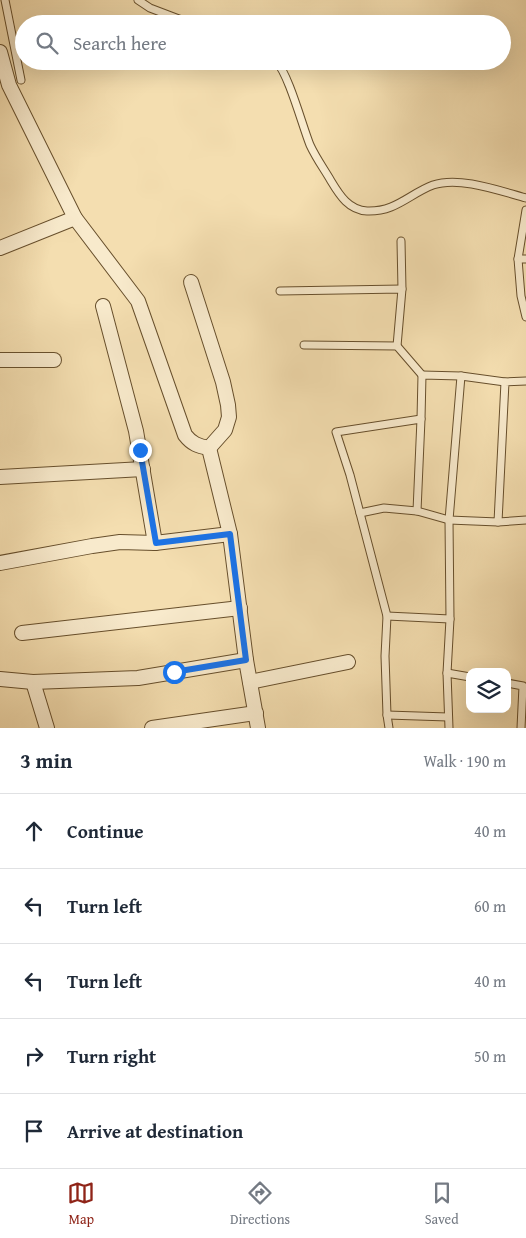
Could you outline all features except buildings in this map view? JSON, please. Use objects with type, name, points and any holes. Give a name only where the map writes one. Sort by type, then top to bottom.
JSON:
[{"type":"street","points":[[1,59],[9,85],[75,218],[138,301],[185,435],[196,446],[209,448]]},
{"type":"street","points":[[0,248],[75,218]]},
{"type":"street","points":[[191,282],[223,382],[228,405],[229,417],[225,430],[209,448]]},
{"type":"street","points":[[103,306],[136,431],[156,543]]},
{"type":"street","points":[[0,360],[54,360]]},
{"type":"street","points":[[209,448],[230,534],[246,660],[258,728]]},
{"type":"street","points":[[0,477],[143,469]]},
{"type":"street","points":[[0,563],[120,542],[156,543],[230,534]]},
{"type":"street","points":[[22,633],[240,608]]},
{"type":"street","points":[[0,679],[33,682],[138,678],[246,660]]},
{"type":"street","points":[[250,682],[348,662]]},
{"type":"street","points":[[33,682],[47,728]]},
{"type":"street","points":[[152,728],[256,713]]},
{"type":"lane","points":[[5,0],[15,50]]},
{"type":"lane","points":[[138,0],[150,8],[168,15]]},
{"type":"lane","points":[[19,70],[21,80]]},
{"type":"lane","points":[[281,70],[311,147],[340,195],[349,205],[357,210],[388,209],[432,185],[442,183],[470,184],[526,198]]},
{"type":"lane","points":[[526,210],[520,296],[526,317]]},
{"type":"lane","points":[[401,241],[402,289],[397,346],[422,376],[422,420],[416,511]]},
{"type":"lane","points":[[280,291],[402,289]]},
{"type":"lane","points":[[304,345],[397,346]]},
{"type":"lane","points":[[422,376],[461,376],[506,382],[526,381]]},
{"type":"lane","points":[[448,728],[449,520],[461,376]]},
{"type":"lane","points":[[498,522],[506,382]]},
{"type":"lane","points":[[389,728],[385,656],[387,616],[336,432],[422,420]]},
{"type":"lane","points":[[360,513],[384,508],[416,511],[449,520],[498,522],[526,520]]},
{"type":"lane","points":[[387,616],[450,619]]},
{"type":"lane","points":[[447,673],[466,676]]},
{"type":"lane","points":[[511,684],[525,686],[521,728]]},
{"type":"lane","points":[[387,715],[448,717]]},
{"type":"route","points":[[140,450],[156,543],[230,534],[246,660],[174,672]]}]
